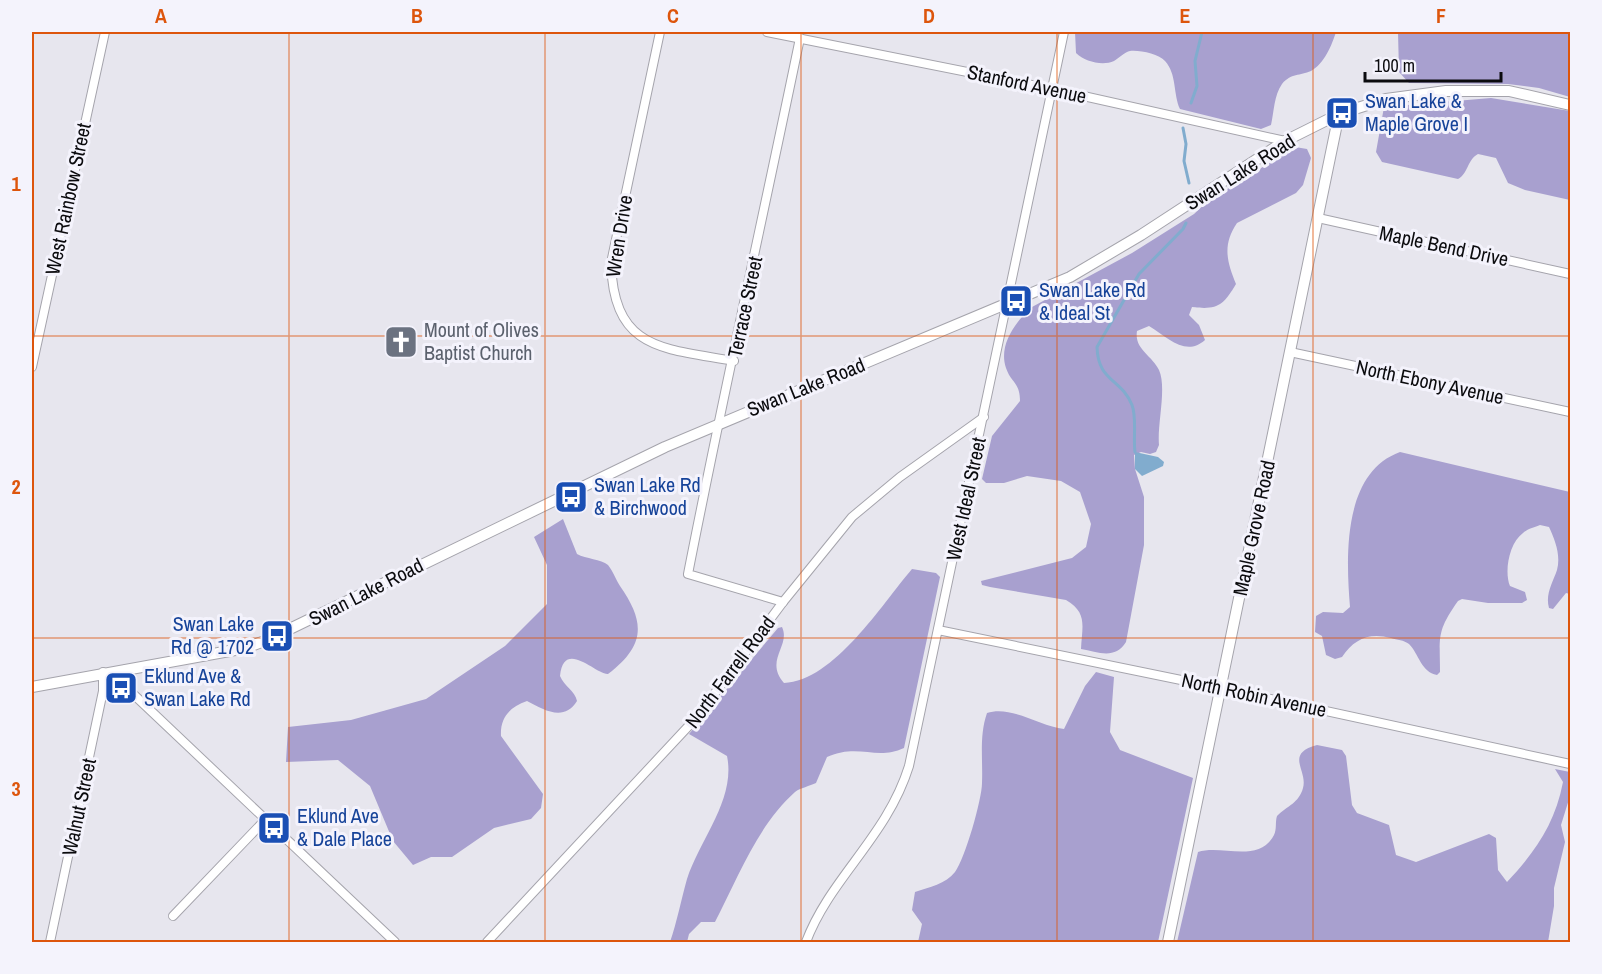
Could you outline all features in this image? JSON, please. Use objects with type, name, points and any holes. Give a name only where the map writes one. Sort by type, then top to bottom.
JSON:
[{"type":"street","name":"West Rainbow Street","points":[[32,367],[105,32]]},
{"type":"street","name":"Wren Drive","points":[[660,32],[611,263],[612,289],[627,325],[656,346],[734,361]]},
{"type":"street","name":"Stanford Avenue","points":[[767,32],[1052,88],[1285,141]]},
{"type":"street","name":"West Ideal Street","points":[[806,942],[825,906],[884,824],[897,800],[909,766],[1064,32]]},
{"type":"street","name":"Terrace Street","points":[[783,602],[688,574],[800,39]]},
{"type":"street","name":"Swan Lake Road","points":[[32,687],[103,672],[246,648],[267,640],[508,521],[718,424],[1006,305],[1090,265],[1285,141],[1339,114],[1386,99],[1446,91],[1509,91],[1570,105]]},
{"type":"street","name":"Maple Grove Road","points":[[1168,942],[1339,114]]},
{"type":"street","name":"Maple Bend Drive","points":[[1318,218],[1570,274]]},
{"type":"street","name":"North Ebony Avenue","points":[[1290,352],[1570,412]]},
{"type":"street","name":"North Farrell Road","points":[[487,942],[679,737],[722,686],[783,602],[852,517],[900,477],[984,417]]},
{"type":"street","name":"North Robin Avenue","points":[[938,630],[1570,764]]},
{"type":"street","points":[[126,669],[131,692],[395,942]]},
{"type":"street","name":"Walnut Street","points":[[50,942],[103,691],[103,672]]},
{"type":"street","points":[[173,916],[266,820]]},
{"type":"shaded area","points":[[1075,32],[1336,32],[1327,54],[1316,68],[1285,80],[1279,88],[1271,125],[1261,129],[1180,109],[1173,78],[1165,61],[1149,53],[1134,51],[1110,62],[1089,61],[1076,53]]},
{"type":"shaded area","points":[[1398,32],[1570,32],[1570,97],[1539,88],[1508,84],[1409,83],[1399,72]]},
{"type":"shaded area","points":[[1491,98],[1570,111],[1570,200],[1525,190],[1508,183],[1496,158],[1478,154],[1458,179],[1382,162],[1376,152],[1384,107]]},
{"type":"shaded area","points":[[1295,147],[1307,149],[1311,158],[1303,185],[1296,193],[1237,223],[1228,246],[1228,261],[1236,284],[1223,302],[1218,305],[1208,308],[1192,307],[1189,315],[1199,325],[1205,340],[1191,347],[1177,344],[1149,326],[1137,331],[1138,343],[1159,370],[1162,386],[1159,445],[1156,452],[1150,454],[1141,452],[1134,455],[1135,469],[1144,497],[1144,545],[1126,642],[1122,648],[1111,653],[1081,649],[1081,615],[1066,600],[990,587],[982,585],[981,581],[1072,558],[1086,547],[1091,524],[1080,492],[1061,481],[1027,476],[1004,483],[986,483],[982,479],[992,436],[1020,401],[1019,390],[1006,368],[1004,351],[1006,342],[1020,319],[1032,307],[1132,253],[1194,214],[1208,201]]},
{"type":"shaded area","points":[[1400,452],[1570,492],[1570,594],[1566,593],[1553,609],[1549,608],[1549,593],[1558,564],[1555,542],[1549,527],[1540,525],[1527,530],[1518,538],[1511,550],[1508,580],[1510,586],[1525,592],[1527,600],[1522,603],[1488,603],[1462,599],[1458,601],[1446,620],[1441,635],[1440,672],[1437,675],[1427,670],[1409,644],[1405,642],[1383,636],[1363,638],[1357,641],[1342,657],[1335,659],[1326,655],[1322,636],[1315,632],[1316,616],[1323,612],[1343,613],[1350,607],[1349,542],[1358,497],[1367,478],[1381,463]]},
{"type":"shaded area","points":[[563,519],[577,554],[608,565],[628,599],[637,622],[638,633],[635,643],[629,653],[608,674],[581,661],[568,660],[563,665],[560,676],[577,701],[566,711],[554,712],[527,701],[516,706],[504,718],[501,736],[543,794],[541,808],[531,819],[494,828],[452,857],[431,857],[413,865],[393,841],[370,786],[338,760],[286,762],[288,727],[351,720],[426,699],[505,646],[547,604],[547,565],[534,537]]},
{"type":"shaded area","points":[[912,569],[936,573],[940,577],[904,748],[894,752],[858,751],[838,753],[827,757],[816,783],[795,792],[759,836],[715,922],[701,922],[689,934],[687,942],[670,942],[687,879],[722,803],[728,772],[727,756],[689,734],[778,628],[782,627],[784,634],[777,660],[779,675],[784,683],[803,679],[839,655],[872,620]]},
{"type":"shaded area","points":[[1096,672],[1114,677],[1110,732],[1120,750],[1193,778],[1158,942],[918,942],[922,924],[912,910],[915,892],[942,882],[955,872],[972,829],[981,791],[982,739],[987,713],[1006,712],[1064,729],[1085,686]]},
{"type":"shaded area","points":[[1317,745],[1342,750],[1346,756],[1352,805],[1357,813],[1389,825],[1396,855],[1416,862],[1489,834],[1496,838],[1498,870],[1507,882],[1535,848],[1555,811],[1563,782],[1555,769],[1570,772],[1570,796],[1561,825],[1565,842],[1554,888],[1554,906],[1548,942],[1177,942],[1198,852],[1207,850],[1249,851],[1267,844],[1275,833],[1277,816],[1296,801],[1303,788],[1304,781],[1299,758],[1307,749]]},
{"type":"water","points":[[1135,452],[1158,457],[1164,462],[1163,466],[1142,476],[1135,469]]},
{"type":"waterway","points":[[1191,103],[1197,86],[1195,61],[1202,32]]},
{"type":"waterway","points":[[1183,128],[1186,144],[1184,161],[1189,183]]},
{"type":"waterway","points":[[1135,452],[1132,405],[1122,389],[1101,367],[1097,347],[1139,274],[1183,229],[1186,223]]},
{"type":"place","name":"Swan Lake & Maple Grove I","points":[[1342,113]]},
{"type":"place","name":"Swan Lake Rd & Ideal St","points":[[1016,301]]},
{"type":"place","name":"Mount of Olives Baptist Church","points":[[401,342]]},
{"type":"place","name":"Swan Lake Rd & Birchwood","points":[[571,497]]},
{"type":"place","name":"Swan Lake Rd @ 1702","points":[[277,636]]},
{"type":"place","name":"Eklund Ave & Swan Lake Rd","points":[[121,688]]},
{"type":"place","name":"Eklund Ave & Dale Place","points":[[274,828]]}]
